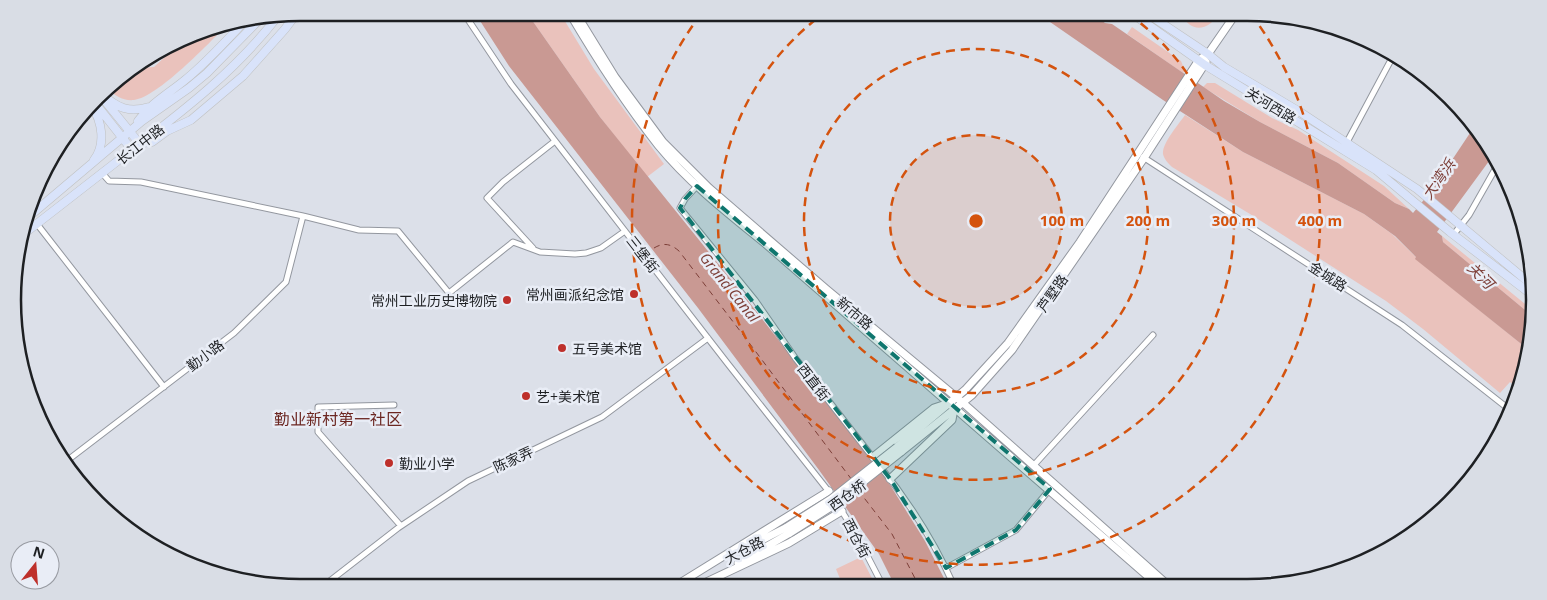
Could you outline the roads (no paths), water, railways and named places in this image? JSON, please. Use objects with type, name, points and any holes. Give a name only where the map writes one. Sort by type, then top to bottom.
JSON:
[{"type":"main road","points":[[105,101],[140,144],[152,142],[167,131],[191,120],[243,76],[291,21]]},
{"type":"main road","name":"关河西路","points":[[1143,21],[1202,62],[1376,170],[1452,233]]},
{"type":"main road","name":"关河西路","points":[[1159,21],[1224,67],[1347,142],[1417,189],[1459,224]]},
{"type":"main road","name":"长江中路","points":[[31,229],[218,82],[272,23]]},
{"type":"main road","name":"长江中路","points":[[36,211],[142,121],[189,88],[254,26]]},
{"type":"main road","points":[[130,132],[148,108],[186,79],[237,29]]},
{"type":"main road","points":[[107,99],[122,108],[132,110],[148,108],[189,88]]},
{"type":"main road","points":[[98,108],[132,150]]},
{"type":"main road","points":[[89,166],[96,158],[102,133],[95,111]]},
{"type":"main road","points":[[167,131],[176,116]]},
{"type":"main road","points":[[1459,224],[1525,279]]},
{"type":"main road","points":[[1452,233],[1525,291]]},
{"type":"street","name":"三堡街","points":[[469,21],[511,84],[829,491]]},
{"type":"street","name":"新市路","points":[[574,21],[610,80],[659,146],[697,186],[951,406],[1050,489],[1151,579]]},
{"type":"street","name":"新市路","points":[[581,21],[615,77],[663,142],[708,188],[959,399],[1161,579]]},
{"type":"street","points":[[1202,62],[1230,21]]},
{"type":"street","points":[[1347,142],[1390,61]]},
{"type":"street","name":"芦墅路","points":[[899,449],[959,399],[972,395],[1012,350],[1202,62]]},
{"type":"street","points":[[534,250],[487,198],[503,182],[556,141]]},
{"type":"street","name":"金城路","points":[[1141,156],[1402,325],[1505,406]]},
{"type":"street","points":[[1452,233],[1469,215],[1494,171]]},
{"type":"street","points":[[102,173],[108,180],[141,182],[303,216],[359,230],[398,231],[449,294],[513,242],[540,252],[562,255],[586,253],[601,248],[625,231]]},
{"type":"street","name":"西直街","points":[[697,186],[685,199],[680,208],[755,300],[796,359],[890,479],[919,520],[951,579]]},
{"type":"street","name":"勤小路","points":[[70,458],[234,333],[286,282],[303,216]]},
{"type":"street","points":[[37,224],[164,387]]},
{"type":"street","points":[[1034,465],[1153,334]]},
{"type":"street","name":"陈家弄","points":[[334,579],[402,526],[468,481],[602,417],[708,338]]},
{"type":"street","points":[[394,405],[318,407],[318,432],[402,526]]},
{"type":"street","points":[[872,457],[934,408],[951,406],[952,420],[890,479]]},
{"type":"street","name":"西仓桥","points":[[789,530],[834,505],[899,449]]},
{"type":"street","points":[[946,568],[1016,530],[1050,489]]},
{"type":"street","points":[[687,579],[829,491]]},
{"type":"street","name":"西仓街","points":[[829,491],[842,511],[878,579]]},
{"type":"street","points":[[712,579],[789,543],[842,511]]},
{"type":"street","name":"大仓路","points":[[689,579],[789,530]]},
{"type":"street","name":"大仓路","points":[[708,579],[789,530]]},
{"type":"water","name":"Grand Canal","points":[[480,21],[533,21],[600,117],[749,302],[887,480],[925,541],[944,579],[892,579],[879,554],[819,470],[698,308],[509,66]]},
{"type":"water","name":"关河","points":[[1049,21],[1102,21],[1112,24],[1224,101],[1338,163],[1395,203],[1409,209],[1413,213],[1432,190],[1470,133],[1488,162],[1437,232],[1442,236],[1443,242],[1525,310],[1522,344],[1415,259],[1416,257],[1395,236],[1364,214],[1243,152],[1163,100]]},
{"type":"place","name":"常州画派纪念馆","points":[[634,294]]},
{"type":"place","name":"常州工业历史博物院","points":[[507,300]]},
{"type":"place","name":"五号美术馆","points":[[562,348]]},
{"type":"place","name":"艺+美术馆","points":[[526,396]]},
{"type":"place","name":"勤业小学","points":[[389,463]]},
{"type":"district","name":"勤业新村第一社区","points":[[338,419]]},
{"type":"water label","name":"大湾浜","points":[[1438,179]]}]
